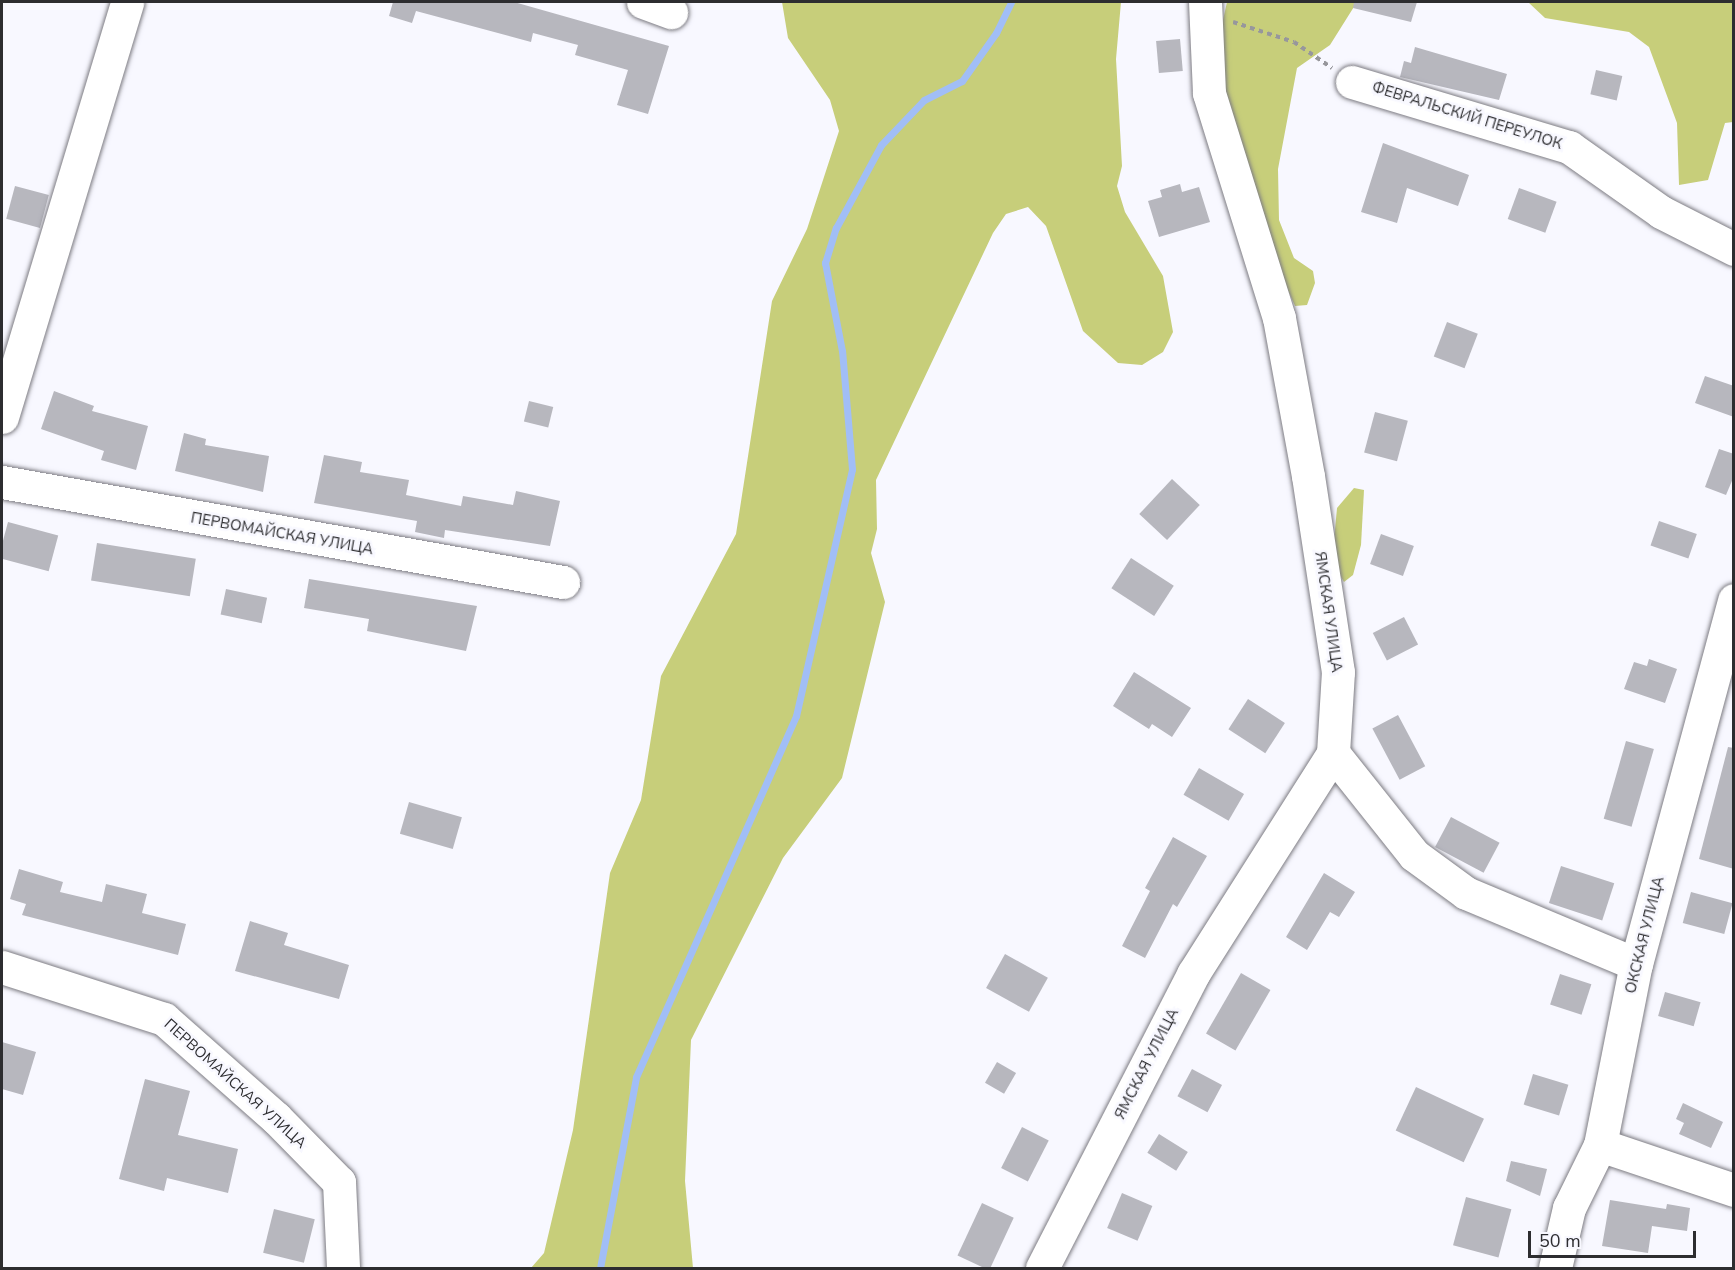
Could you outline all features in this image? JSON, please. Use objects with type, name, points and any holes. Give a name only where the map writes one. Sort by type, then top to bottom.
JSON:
[{"type":"street","points":[[2,417],[127,2]]},
{"type":"street","name":"ЯМСКАЯ УЛИЦА","points":[[1042,1269],[1193,974],[1333,753],[1338,672],[1306,465],[1280,318],[1209,93],[1204,7]]},
{"type":"street","name":"ФЕВРАЛЬСКИЙ ПЕРЕУЛОК","points":[[1352,82],[1569,147],[1661,212],[1734,249]]},
{"type":"street","name":"ПЕРВОМАЙСКАЯ УЛИЦА","points":[[2,482],[563,582]]},
{"type":"street","name":"ОКСКАЯ УЛИЦА","points":[[1555,1269],[1569,1208],[1600,1145],[1636,964],[1734,600]]},
{"type":"street","points":[[1333,753],[1414,855],[1466,893],[1636,964]]},
{"type":"street","name":"ПЕРВОМАЙСКАЯ УЛИЦА","points":[[2,967],[165,1019],[276,1118],[339,1182],[343,1269]]},
{"type":"street","points":[[1600,1145],[1734,1190]]},
{"type":"path","points":[[1204,7],[1294,42],[1352,82]]},
{"type":"green space","points":[[782,2],[1121,2],[1116,59],[1122,166],[1117,186],[1125,212],[1163,276],[1173,332],[1163,352],[1142,365],[1118,363],[1083,331],[1046,226],[1028,207],[1006,214],[993,233],[876,480],[877,529],[871,553],[885,602],[842,778],[783,858],[691,1040],[685,1181],[693,1268],[531,1268],[544,1253],[573,1130],[610,873],[641,800],[661,676],[736,534],[772,301],[807,229],[839,131],[830,100],[788,38]]},
{"type":"green space","points":[[1227,2],[1357,2],[1330,45],[1297,68],[1278,169],[1279,220],[1294,258],[1313,271],[1315,283],[1307,305],[1295,306],[1273,257],[1224,94],[1219,38]]},
{"type":"green space","points":[[1528,2],[1733,2],[1733,122],[1725,123],[1708,180],[1679,185],[1677,123],[1649,47],[1629,32],[1545,18]]},
{"type":"green space","points":[[1354,488],[1364,490],[1361,545],[1353,575],[1344,582],[1332,562],[1337,508]]},
{"type":"building","points":[[393,2],[514,2],[669,46],[648,114],[617,105],[628,70],[575,55],[578,45],[533,33],[531,42],[416,11],[412,23],[389,16]]},
{"type":"building","points":[[1354,2],[1417,2],[1411,22],[1353,8]]},
{"type":"building","points":[[1180,39],[1183,71],[1159,73],[1156,41]]},
{"type":"building","points":[[1415,47],[1507,74],[1499,100],[1400,77],[1404,61],[1411,63]]},
{"type":"building","points":[[1596,70],[1622,76],[1617,100],[1590,94]]},
{"type":"building","points":[[1383,143],[1469,175],[1458,206],[1407,188],[1397,223],[1361,212]]},
{"type":"building","points":[[1180,184],[1182,192],[1199,187],[1210,222],[1159,237],[1148,201],[1162,197],[1160,190]]},
{"type":"building","points":[[15,186],[49,195],[40,228],[6,219]]},
{"type":"building","points":[[1519,188],[1557,202],[1545,233],[1508,219]]},
{"type":"building","points":[[1447,322],[1478,334],[1465,368],[1434,357]]},
{"type":"building","points":[[1705,376],[1734,386],[1734,417],[1695,403]]},
{"type":"building","points":[[54,391],[94,406],[92,411],[148,426],[136,470],[101,460],[104,451],[41,429]]},
{"type":"building","points":[[529,401],[553,407],[548,427],[524,421]]},
{"type":"building","points":[[1375,412],[1408,421],[1397,461],[1364,453]]},
{"type":"building","points":[[184,433],[206,439],[205,445],[269,456],[263,492],[175,471]]},
{"type":"building","points":[[1719,449],[1734,454],[1734,476],[1726,495],[1705,487]]},
{"type":"building","points":[[324,455],[362,462],[360,472],[409,480],[406,495],[461,506],[463,496],[513,505],[516,491],[560,501],[550,546],[445,530],[444,538],[415,532],[417,521],[314,503]]},
{"type":"building","points":[[1172,479],[1200,505],[1167,540],[1139,514]]},
{"type":"building","points":[[1659,521],[1697,534],[1688,559],[1651,546]]},
{"type":"building","points":[[8,522],[58,535],[49,571],[2,559],[2,544]]},
{"type":"building","points":[[1381,534],[1414,546],[1403,576],[1370,564]]},
{"type":"building","points":[[97,543],[196,559],[190,596],[91,581]]},
{"type":"building","points":[[1131,558],[1174,586],[1154,616],[1111,588]]},
{"type":"building","points":[[309,579],[477,606],[466,651],[367,631],[369,619],[304,608]]},
{"type":"building","points":[[226,589],[267,598],[262,623],[221,614]]},
{"type":"building","points":[[1404,617],[1418,645],[1387,661],[1373,633]]},
{"type":"building","points":[[1649,659],[1677,669],[1665,703],[1624,689],[1634,662],[1647,666]]},
{"type":"building","points":[[1134,672],[1191,708],[1172,737],[1152,724],[1149,729],[1113,706]]},
{"type":"building","points":[[1248,699],[1285,723],[1265,753],[1228,729]]},
{"type":"building","points":[[1398,715],[1425,766],[1400,780],[1372,729]]},
{"type":"building","points":[[1626,741],[1654,749],[1632,827],[1604,819]]},
{"type":"building","points":[[1728,747],[1734,748],[1734,869],[1699,859]]},
{"type":"building","points":[[1199,768],[1244,794],[1229,821],[1184,795]]},
{"type":"building","points":[[409,802],[462,817],[453,849],[400,834]]},
{"type":"building","points":[[1451,817],[1500,843],[1484,873],[1435,847]]},
{"type":"building","points":[[1173,837],[1207,856],[1177,907],[1173,904],[1145,958],[1122,946],[1150,891],[1145,888]]},
{"type":"building","points":[[1561,866],[1614,883],[1602,920],[1549,903]]},
{"type":"building","points":[[19,869],[63,882],[60,892],[102,902],[106,884],[147,894],[142,913],[186,924],[178,955],[22,915],[26,904],[10,899]]},
{"type":"building","points":[[1324,873],[1355,892],[1339,917],[1330,912],[1307,950],[1286,937]]},
{"type":"building","points":[[1691,892],[1733,903],[1724,934],[1683,923]]},
{"type":"building","points":[[250,921],[288,933],[284,945],[349,965],[339,999],[235,971]]},
{"type":"building","points":[[1005,954],[1048,978],[1029,1012],[986,988]]},
{"type":"building","points":[[1241,973],[1270,990],[1235,1051],[1206,1034]]},
{"type":"building","points":[[1560,974],[1591,984],[1581,1015],[1550,1004]]},
{"type":"building","points":[[1665,992],[1701,1002],[1694,1026],[1658,1016]]},
{"type":"building","points":[[2,1042],[36,1052],[23,1095],[2,1089]]},
{"type":"building","points":[[997,1062],[1016,1073],[1004,1094],[985,1083]]},
{"type":"building","points":[[1192,1069],[1222,1085],[1207,1112],[1177,1096]]},
{"type":"building","points":[[1533,1074],[1568,1085],[1559,1115],[1524,1105]]},
{"type":"building","points":[[145,1079],[190,1091],[178,1135],[238,1149],[228,1193],[167,1178],[164,1191],[119,1179]]},
{"type":"building","points":[[1416,1087],[1484,1119],[1464,1162],[1396,1131]]},
{"type":"building","points":[[1683,1103],[1723,1122],[1711,1148],[1679,1134],[1684,1123],[1676,1119]]},
{"type":"building","points":[[1022,1127],[1049,1141],[1028,1182],[1001,1168]]},
{"type":"building","points":[[1159,1134],[1188,1152],[1176,1171],[1147,1153]]},
{"type":"building","points":[[1511,1161],[1547,1169],[1540,1196],[1506,1181]]},
{"type":"building","points":[[1122,1193],[1152,1206],[1138,1241],[1107,1228]]},
{"type":"building","points":[[1466,1197],[1511,1209],[1498,1257],[1453,1245]]},
{"type":"building","points":[[1610,1200],[1666,1209],[1667,1204],[1690,1208],[1687,1231],[1652,1226],[1648,1253],[1602,1246]]},
{"type":"building","points":[[982,1203],[1014,1218],[990,1268],[984,1268],[957,1256]]},
{"type":"building","points":[[274,1209],[315,1219],[304,1263],[263,1253]]},
{"type":"waterway","points":[[600,1268],[636,1077],[796,716],[852,469],[842,351],[825,263],[836,228],[881,145],[924,100],[962,81],[996,33],[1011,2]]}]
